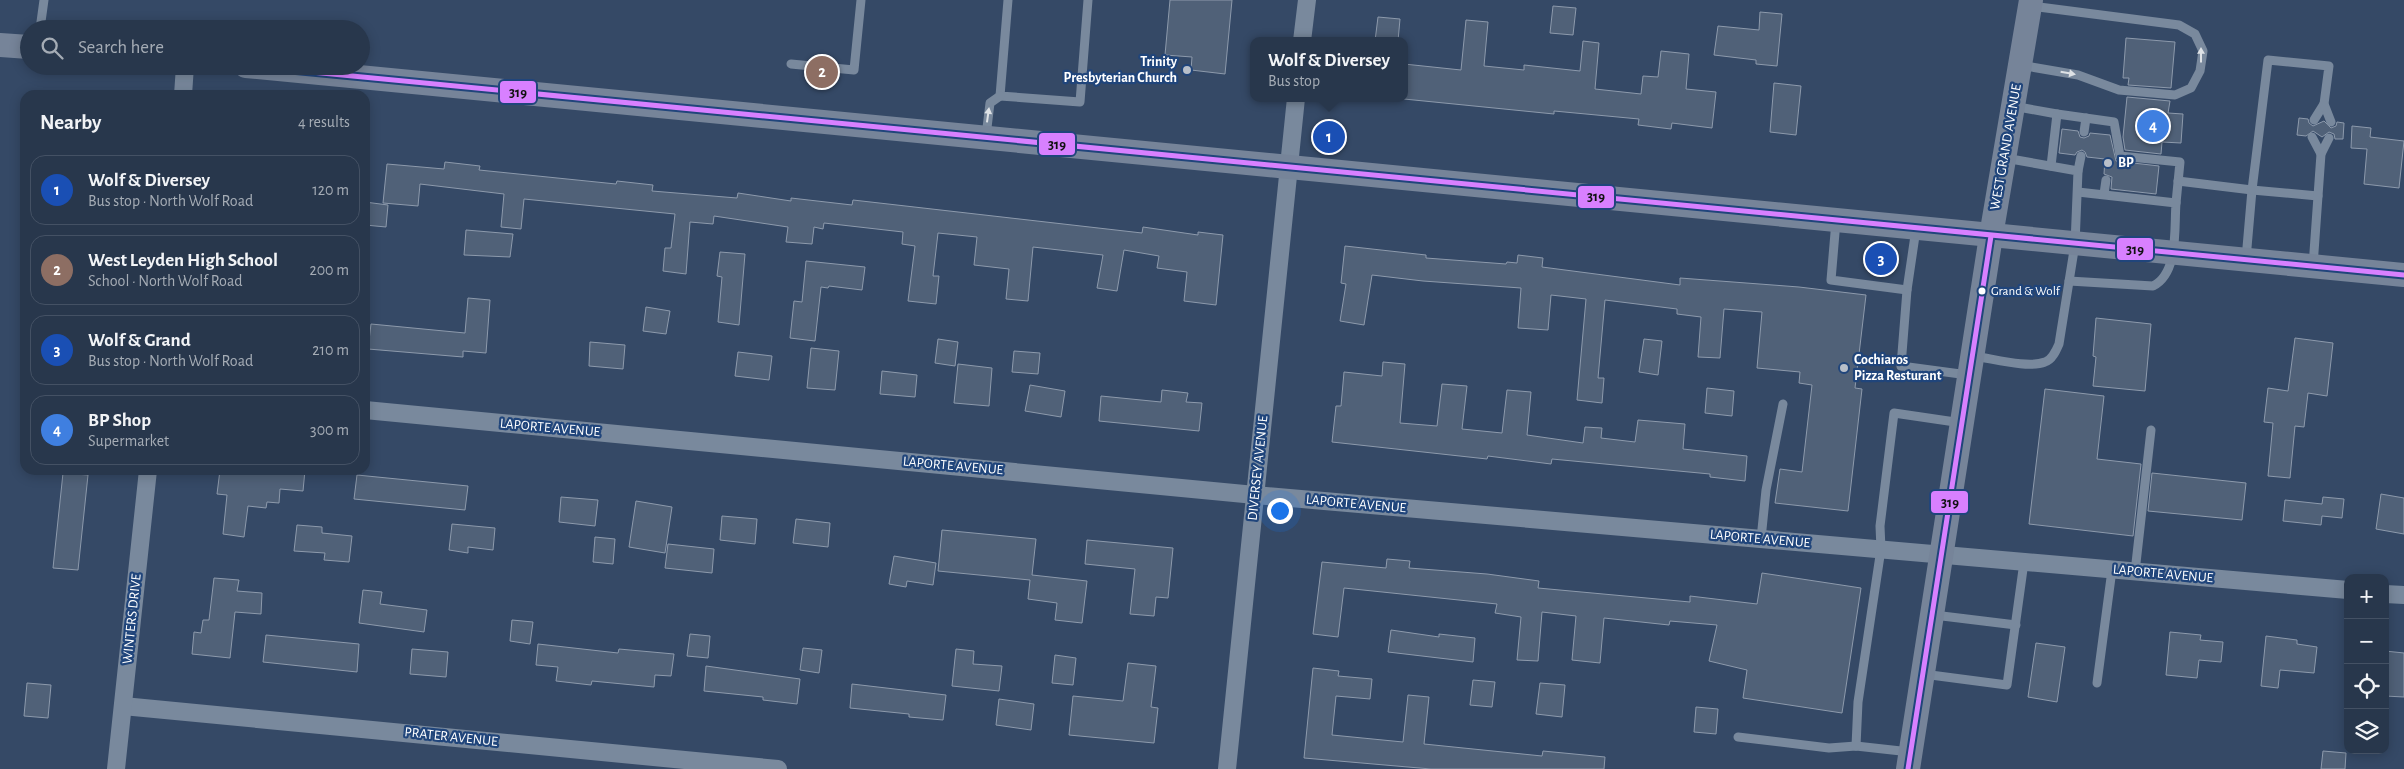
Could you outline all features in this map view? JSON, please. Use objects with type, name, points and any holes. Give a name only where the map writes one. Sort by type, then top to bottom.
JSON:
[{"type":"main road","name":"WEST GRAND AVENUE","points":[[1909,761],[1943,554],[1991,236],[2030,3]]},
{"type":"main road","points":[[0,45],[20,46]]},
{"type":"main road","points":[[337,75],[2404,275]]},
{"type":"street","points":[[1302,37],[1307,0]]},
{"type":"street","points":[[183,90],[184,75]]},
{"type":"street","name":"DIVERSEY AVENUE","points":[[1227,769],[1296,102]]},
{"type":"street","name":"LAPORTE AVENUE","points":[[370,410],[1255,495],[2344,590]]},
{"type":"street","name":"WINTERS DRIVE","points":[[116,769],[147,475]]},
{"type":"street","points":[[2389,594],[2404,595]]},
{"type":"street","name":"PRATER AVENUE","points":[[123,706],[778,769]]},
{"type":"lane","points":[[41,20],[44,0]]},
{"type":"lane","points":[[791,64],[854,70],[861,0]]},
{"type":"lane","points":[[1000,96],[1008,0]]},
{"type":"lane","points":[[985,139],[990,103],[1000,96],[1080,102],[1088,0]]},
{"type":"lane","points":[[2020,65],[2078,75],[2119,90],[2175,96],[2191,88],[2200,72],[2203,51],[2195,34],[2179,25],[2030,3]]},
{"type":"lane","points":[[2246,260],[2252,190],[2268,60],[2329,66],[2324,104],[2314,120]]},
{"type":"lane","points":[[2324,104],[2331,122]]},
{"type":"lane","points":[[2013,106],[2114,122]]},
{"type":"lane","points":[[2051,166],[2057,114]]},
{"type":"lane","points":[[2084,132],[2086,118]]},
{"type":"lane","points":[[2112,136],[2114,122]]},
{"type":"lane","points":[[2069,282],[2153,286],[2160,282],[2167,272],[2173,253],[2180,162],[2120,156],[2114,122]]},
{"type":"lane","points":[[2312,137],[2321,154]]},
{"type":"lane","points":[[2312,266],[2321,154],[2329,138]]},
{"type":"lane","points":[[1916,229],[1907,290],[1901,366],[1972,366],[2045,362],[2053,355],[2059,344],[2075,244],[2078,171],[2081,156]]},
{"type":"lane","points":[[2004,158],[2078,171]]},
{"type":"lane","points":[[2104,194],[2106,180]]},
{"type":"lane","points":[[2178,181],[2318,196]]},
{"type":"lane","points":[[2078,192],[2176,203]]},
{"type":"lane","points":[[1836,221],[1831,280],[1907,290]]},
{"type":"lane","points":[[1762,539],[1766,490],[1783,404]]},
{"type":"lane","points":[[1856,746],[1858,702],[1881,549],[1880,526],[1894,413],[1963,423]]},
{"type":"lane","points":[[2135,572],[2151,430]]},
{"type":"lane","points":[[1923,674],[2007,685],[2024,562]]},
{"type":"lane","points":[[2097,683],[2112,570]]},
{"type":"lane","points":[[1933,615],[2016,624]]},
{"type":"lane","points":[[1738,737],[1829,748],[1856,746],[1909,761]]},
{"type":"building","points":[[1170,0],[1232,0],[1225,74],[1191,70],[1192,57],[1165,55]]},
{"type":"building","points":[[1553,6],[1576,8],[1573,35],[1550,33]]},
{"type":"building","points":[[1760,12],[1782,14],[1777,66],[1756,64],[1756,60],[1714,55],[1718,26],[1759,30]]},
{"type":"building","points":[[1378,17],[1400,19],[1398,37],[1376,37]]},
{"type":"building","points":[[1466,20],[1488,22],[1484,66],[1524,70],[1524,65],[1580,71],[1583,41],[1599,43],[1595,89],[1641,94],[1643,76],[1658,77],[1661,51],[1689,54],[1686,89],[1716,92],[1712,128],[1672,123],[1671,129],[1638,125],[1639,119],[1554,111],[1554,114],[1408,99],[1408,64],[1461,70]]},
{"type":"building","points":[[2126,38],[2175,42],[2171,88],[2128,85],[2129,78],[2123,78]]},
{"type":"building","points":[[1774,83],[1801,86],[1796,135],[1770,132]]},
{"type":"building","points":[[2127,97],[2170,101],[2168,113],[2183,114],[2181,143],[2162,142],[2161,154],[2125,150],[2123,137]]},
{"type":"building","points":[[2299,118],[2308,119],[2309,123],[2313,126],[2324,121],[2331,128],[2336,126],[2337,122],[2344,123],[2343,139],[2335,139],[2334,134],[2329,132],[2322,137],[2313,131],[2306,136],[2297,135]]},
{"type":"building","points":[[2352,126],[2371,128],[2370,137],[2404,141],[2399,188],[2364,184],[2367,149],[2351,148]]},
{"type":"building","name":"BP","points":[[2062,129],[2078,131],[2080,137],[2084,138],[2089,136],[2090,133],[2110,135],[2116,161],[2159,166],[2156,194],[2111,189],[2112,177],[2104,174],[2105,159],[2087,157],[2082,150],[2075,155],[2059,153]]},
{"type":"building","points":[[445,162],[480,166],[479,170],[616,184],[617,181],[653,185],[652,191],[737,198],[738,193],[791,201],[791,198],[852,205],[853,200],[1142,233],[1143,227],[1198,235],[1198,232],[1223,235],[1216,305],[1184,301],[1187,272],[1157,268],[1159,256],[1124,250],[1117,291],[1097,288],[1103,255],[1033,247],[1028,301],[1006,299],[1009,269],[974,265],[977,237],[938,233],[933,276],[939,276],[936,304],[908,301],[915,246],[902,244],[903,232],[824,223],[823,229],[814,227],[812,244],[786,242],[788,227],[714,216],[713,224],[690,222],[686,274],[663,271],[665,248],[671,248],[675,214],[524,199],[521,229],[501,227],[504,194],[420,184],[418,206],[383,203],[387,164],[444,169]]},
{"type":"building","points":[[370,203],[388,205],[386,227],[370,225]]},
{"type":"building","points":[[466,230],[513,234],[510,257],[464,255]]},
{"type":"building","points":[[1345,246],[1426,255],[1426,258],[1506,264],[1507,262],[1517,263],[1518,255],[1543,258],[1542,267],[1680,285],[1680,278],[1799,287],[1866,295],[1855,388],[1862,389],[1848,511],[1775,503],[1780,469],[1802,472],[1812,385],[1799,383],[1800,372],[1757,368],[1762,312],[1724,309],[1720,358],[1698,357],[1701,317],[1677,314],[1677,309],[1605,300],[1598,378],[1604,378],[1602,403],[1577,400],[1586,299],[1551,295],[1548,330],[1518,328],[1521,288],[1423,281],[1372,275],[1364,325],[1340,321],[1346,284],[1341,283]]},
{"type":"building","points":[[720,252],[745,254],[739,325],[718,322],[722,277],[717,276]]},
{"type":"building","points":[[806,261],[865,267],[862,290],[829,286],[828,288],[821,287],[815,341],[790,338],[794,301],[802,302]]},
{"type":"building","points":[[468,298],[490,300],[486,353],[463,351],[463,357],[370,349],[371,324],[465,333]]},
{"type":"building","points":[[646,307],[670,311],[666,334],[643,331]]},
{"type":"building","points":[[2096,318],[2151,324],[2145,391],[2093,386],[2096,357],[2093,356]]},
{"type":"building","points":[[2295,338],[2333,343],[2327,396],[2308,393],[2304,427],[2295,426],[2290,478],[2268,476],[2273,423],[2264,422],[2268,388],[2288,391]]},
{"type":"building","points":[[938,339],[958,342],[955,366],[935,363]]},
{"type":"building","points":[[1644,339],[1662,341],[1658,375],[1639,372]]},
{"type":"building","points":[[590,342],[625,345],[623,369],[589,366]]},
{"type":"building","points":[[811,348],[839,351],[835,390],[807,388]]},
{"type":"building","points":[[1014,351],[1040,353],[1038,374],[1012,372]]},
{"type":"building","points":[[738,352],[772,356],[769,380],[735,376]]},
{"type":"building","points":[[1383,362],[1405,364],[1400,423],[1437,426],[1442,384],[1467,386],[1462,429],[1502,433],[1507,390],[1531,392],[1527,435],[1583,443],[1585,427],[1602,428],[1601,438],[1635,442],[1638,420],[1685,424],[1683,449],[1747,456],[1745,481],[1710,477],[1710,474],[1552,459],[1551,464],[1488,456],[1487,459],[1332,442],[1336,406],[1341,406],[1344,372],[1382,376]]},
{"type":"building","points":[[958,364],[992,368],[989,406],[954,403]]},
{"type":"building","points":[[882,371],[917,375],[915,397],[880,394]]},
{"type":"building","points":[[1030,385],[1065,391],[1061,417],[1025,411]]},
{"type":"building","points":[[1707,388],[1734,391],[1732,416],[1705,413]]},
{"type":"building","points":[[2045,389],[2104,396],[2097,459],[2141,464],[2133,536],[2029,524]]},
{"type":"building","points":[[1162,390],[1188,393],[1186,402],[1202,403],[1199,431],[1099,421],[1101,396],[1161,402]]},
{"type":"building","points":[[2152,473],[2246,483],[2242,520],[2148,511]]},
{"type":"building","points":[[63,475],[88,475],[78,570],[53,568]]},
{"type":"building","points":[[219,475],[305,475],[303,491],[280,489],[279,503],[267,502],[266,508],[248,506],[244,537],[223,534],[227,495],[217,494]]},
{"type":"building","points":[[357,475],[468,486],[465,510],[354,499]]},
{"type":"building","points":[[2381,494],[2404,498],[2404,534],[2376,529]]},
{"type":"building","points":[[561,497],[598,500],[595,526],[559,522]]},
{"type":"building","points":[[2323,497],[2344,499],[2342,518],[2322,516],[2321,525],[2283,521],[2285,500],[2322,504]]},
{"type":"building","points":[[636,501],[672,507],[665,553],[629,547]]},
{"type":"building","points":[[722,516],[757,519],[755,544],[720,540]]},
{"type":"building","points":[[796,519],[830,523],[828,547],[793,543]]},
{"type":"building","points":[[452,524],[495,528],[493,550],[468,547],[468,553],[449,550]]},
{"type":"building","points":[[297,525],[322,527],[322,533],[352,536],[349,562],[324,560],[325,553],[294,551]]},
{"type":"building","points":[[942,530],[1036,539],[1032,575],[1087,581],[1082,623],[1055,620],[1057,603],[1028,599],[1030,580],[938,571]]},
{"type":"building","points":[[595,537],[615,539],[613,564],[593,562]]},
{"type":"building","points":[[1087,540],[1173,548],[1168,598],[1156,597],[1154,616],[1130,614],[1135,569],[1085,564]]},
{"type":"building","points":[[668,544],[714,549],[712,573],[665,568]]},
{"type":"building","points":[[894,556],[936,563],[933,585],[907,581],[906,587],[889,584]]},
{"type":"building","points":[[1387,559],[1410,561],[1409,568],[1487,574],[1539,581],[1538,588],[1690,602],[1690,596],[1757,604],[1762,573],[1861,588],[1842,713],[1743,698],[1747,670],[1709,661],[1717,625],[1670,621],[1669,625],[1604,618],[1600,663],[1572,660],[1576,616],[1542,612],[1538,661],[1517,660],[1521,617],[1495,613],[1497,604],[1344,588],[1338,637],[1313,634],[1322,562],[1386,568]]},
{"type":"building","points":[[214,578],[239,580],[237,591],[262,593],[261,614],[235,612],[230,658],[192,654],[194,632],[201,633],[203,620],[209,620]]},
{"type":"building","points":[[363,590],[382,592],[380,604],[427,610],[424,632],[359,623]]},
{"type":"building","points":[[512,620],[533,622],[530,644],[510,641]]},
{"type":"building","points":[[1391,630],[1439,637],[1439,634],[1475,638],[1473,662],[1388,652]]},
{"type":"building","points":[[2170,632],[2201,635],[2200,640],[2223,642],[2221,662],[2199,660],[2197,678],[2166,675]]},
{"type":"building","points":[[690,634],[710,636],[708,658],[687,656]]},
{"type":"building","points":[[266,635],[359,644],[357,672],[263,662]]},
{"type":"building","points":[[2266,636],[2297,640],[2297,644],[2317,647],[2314,673],[2280,670],[2278,688],[2261,686]]},
{"type":"building","points":[[2036,643],[2065,647],[2057,702],[2028,697]]},
{"type":"building","points":[[538,644],[618,653],[619,649],[674,654],[671,676],[655,675],[654,687],[592,681],[591,685],[556,681],[558,667],[536,665]]},
{"type":"building","points":[[803,648],[822,650],[819,673],[800,670]]},
{"type":"building","points":[[412,649],[448,652],[446,677],[410,674]]},
{"type":"building","points":[[956,649],[974,651],[973,664],[1002,666],[999,691],[952,686]]},
{"type":"building","points":[[2389,651],[2404,653],[2404,697],[2389,696]]},
{"type":"building","points":[[1055,655],[1076,658],[1073,685],[1052,683]]},
{"type":"building","points":[[1128,663],[1156,666],[1151,707],[1158,708],[1154,743],[1069,735],[1073,696],[1123,701]]},
{"type":"building","points":[[706,666],[800,679],[797,704],[763,700],[763,697],[704,691]]},
{"type":"building","points":[[1313,668],[1339,671],[1338,676],[1372,679],[1370,699],[1336,696],[1332,735],[1403,742],[1408,695],[1429,697],[1424,744],[1542,756],[1543,751],[1605,757],[1604,769],[1431,769],[1304,758]]},
{"type":"building","points":[[1473,680],[1495,682],[1492,707],[1470,705]]},
{"type":"building","points":[[27,683],[51,685],[48,718],[24,716]]},
{"type":"building","points":[[1540,683],[1565,685],[1562,717],[1536,714]]},
{"type":"building","points":[[852,684],[946,695],[943,720],[909,717],[909,714],[850,708]]},
{"type":"building","points":[[999,699],[1034,704],[1031,730],[996,725]]},
{"type":"building","points":[[1696,707],[1718,709],[1716,734],[1694,732]]},
{"type":"building","points":[[2323,751],[2346,754],[2345,769],[2321,769]]},
{"type":"transit line","name":"319","points":[[342,75],[2404,275]]},
{"type":"transit line","name":"319","points":[[1908,769],[1991,236]]},
{"type":"place","name":"Trinity Presbyterian Church","points":[[1187,70]]},
{"type":"place","name":"West Leyden High School","points":[[822,72]]},
{"type":"place","name":"BP Shop","points":[[2153,126]]},
{"type":"place","name":"Wolf & Diversey","points":[[1329,137]]},
{"type":"place","name":"BP","points":[[2108,163]]},
{"type":"place","name":"Wolf & Grand","points":[[1881,259]]},
{"type":"place","name":"Grand & Wolf","points":[[1982,291]]},
{"type":"place","name":"Cochiaros Pizza Resturant","points":[[1844,368]]}]
